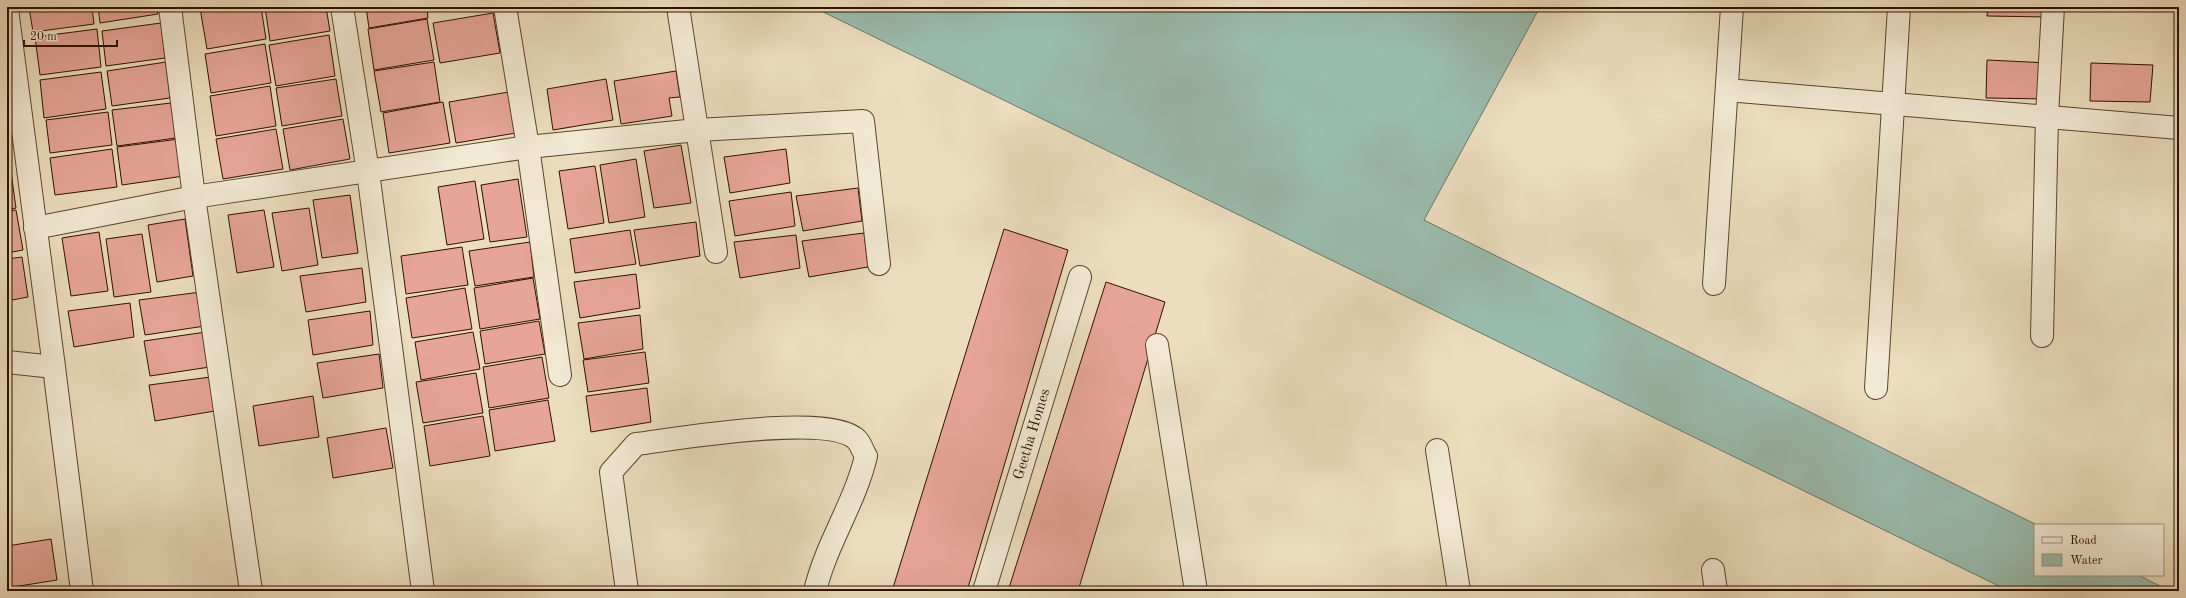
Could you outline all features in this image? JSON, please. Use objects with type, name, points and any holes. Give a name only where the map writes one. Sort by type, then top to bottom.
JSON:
[{"type":"street","points":[[170,7],[194,197],[251,591]]},
{"type":"street","points":[[342,7],[368,172],[423,591]]},
{"type":"street","points":[[505,7],[528,147],[560,374]]},
{"type":"street","points":[[678,7],[716,252]]},
{"type":"street","points":[[1714,284],[1732,7]]},
{"type":"street","points":[[1876,388],[1899,7]]},
{"type":"street","points":[[2042,336],[2047,116],[2053,7]]},
{"type":"street","points":[[7,9],[82,591]]},
{"type":"street","points":[[1727,90],[1894,102],[2179,128]]},
{"type":"street","points":[[35,228],[194,197],[528,147],[697,130],[863,121],[879,264]]},
{"type":"street","name":"Geetha Homes","points":[[984,591],[1080,277]]},
{"type":"street","points":[[1157,345],[1196,591]]},
{"type":"street","points":[[7,362],[54,367]]},
{"type":"street","points":[[628,591],[611,472],[636,444],[756,428],[820,428],[845,433],[858,440],[866,456],[860,482],[820,570],[815,591]]},
{"type":"street","points":[[1437,450],[1459,591]]},
{"type":"street","points":[[1713,570],[1716,591]]},
{"type":"water","points":[[813,7],[1540,7],[1424,220],[2035,524],[2034,576],[2140,576],[2170,591],[2009,591]]},
{"type":"building","points":[[29,7],[92,7],[94,24],[33,32]]},
{"type":"building","points":[[98,7],[157,7],[158,14],[100,23]]},
{"type":"building","points":[[261,7],[266,39],[207,49],[200,8]]},
{"type":"building","points":[[265,7],[326,7],[330,31],[270,41]]},
{"type":"building","points":[[366,7],[427,7],[428,18],[369,28]]},
{"type":"building","points":[[1835,7],[1881,7],[1881,8]]},
{"type":"building","points":[[1988,7],[2048,7],[2048,17],[1987,16]]},
{"type":"building","points":[[493,13],[500,53],[440,63],[433,23]]},
{"type":"building","points":[[427,19],[434,60],[374,70],[368,29]]},
{"type":"building","points":[[161,23],[165,58],[106,66],[102,31]]},
{"type":"building","points":[[97,29],[101,67],[40,75],[35,37]]},
{"type":"building","points":[[329,35],[335,76],[276,86],[269,45]]},
{"type":"building","points":[[265,44],[271,83],[211,93],[205,54]]},
{"type":"building","points":[[1987,60],[2049,63],[2047,99],[1986,98]]},
{"type":"building","points":[[166,62],[170,98],[112,106],[107,71]]},
{"type":"building","points":[[434,62],[440,102],[381,112],[374,71]]},
{"type":"building","points":[[2091,63],[2153,65],[2150,102],[2090,101]]},
{"type":"building","points":[[676,71],[680,97],[669,98],[672,116],[621,124],[614,81]]},
{"type":"building","points":[[101,72],[106,109],[44,118],[40,80]]},
{"type":"building","points":[[336,79],[342,116],[282,126],[276,88]]},
{"type":"building","points":[[606,79],[613,120],[553,130],[547,89]]},
{"type":"building","points":[[270,86],[276,126],[216,136],[210,96]]},
{"type":"building","points":[[509,92],[516,133],[456,143],[449,102]]},
{"type":"building","points":[[443,102],[450,143],[389,153],[383,113]]},
{"type":"building","points":[[171,103],[176,138],[117,146],[112,110]]},
{"type":"building","points":[[108,112],[112,145],[50,153],[46,120]]},
{"type":"building","points":[[343,119],[350,159],[290,170],[283,129]]},
{"type":"building","points":[[276,129],[283,169],[223,179],[216,139]]},
{"type":"building","points":[[179,139],[184,176],[122,185],[117,147]]},
{"type":"building","points":[[681,145],[691,203],[654,208],[644,151]]},
{"type":"building","points":[[7,146],[11,170],[7,170]]},
{"type":"building","points":[[112,149],[117,187],[55,195],[50,158]]},
{"type":"building","points":[[786,149],[790,183],[730,193],[724,157]]},
{"type":"building","points":[[636,159],[645,217],[609,223],[600,165]]},
{"type":"building","points":[[595,166],[604,223],[568,229],[559,171]]},
{"type":"building","points":[[11,172],[16,208],[7,210],[7,173]]},
{"type":"building","points":[[518,179],[527,237],[490,242],[481,185]]},
{"type":"building","points":[[475,181],[484,239],[447,245],[438,187]]},
{"type":"building","points":[[858,188],[862,221],[803,231],[796,196]]},
{"type":"building","points":[[791,192],[795,226],[735,236],[729,201]]},
{"type":"building","points":[[350,195],[358,253],[322,258],[313,200]]},
{"type":"building","points":[[309,208],[318,265],[282,271],[272,213]]},
{"type":"building","points":[[16,210],[23,250],[7,253],[7,211]]},
{"type":"building","points":[[264,210],[274,267],[237,273],[228,215]]},
{"type":"building","points":[[185,219],[193,276],[157,282],[148,225]]},
{"type":"building","points":[[696,222],[700,256],[640,266],[634,230]]},
{"type":"building","points":[[1004,229],[1068,250],[967,591],[892,591]]},
{"type":"building","points":[[630,230],[636,264],[575,273],[570,239]]},
{"type":"building","points":[[99,232],[108,291],[71,296],[62,238]]},
{"type":"building","points":[[864,233],[868,267],[809,277],[802,241]]},
{"type":"building","points":[[142,234],[151,292],[114,297],[106,239]]},
{"type":"building","points":[[796,235],[800,268],[740,278],[734,242]]},
{"type":"building","points":[[530,242],[534,277],[475,286],[469,251]]},
{"type":"building","points":[[462,247],[468,285],[406,294],[401,256]]},
{"type":"building","points":[[22,257],[28,297],[7,301],[7,259]]},
{"type":"building","points":[[362,268],[366,302],[306,312],[300,276]]},
{"type":"building","points":[[636,274],[640,308],[580,318],[574,282]]},
{"type":"building","points":[[533,278],[540,319],[480,329],[474,288]]},
{"type":"building","points":[[1106,282],[1165,302],[1078,591],[1008,591]]},
{"type":"building","points":[[465,288],[472,329],[412,338],[406,298]]},
{"type":"building","points":[[201,292],[205,326],[145,335],[139,300]]},
{"type":"building","points":[[130,303],[134,337],[74,347],[68,311]]},
{"type":"building","points":[[370,311],[373,345],[313,355],[308,320]]},
{"type":"building","points":[[640,315],[643,349],[584,359],[578,323]]},
{"type":"building","points":[[539,321],[545,354],[485,364],[480,331]]},
{"type":"building","points":[[206,332],[210,367],[150,376],[144,341]]},
{"type":"building","points":[[473,332],[480,369],[421,380],[415,342]]},
{"type":"building","points":[[645,352],[649,383],[588,392],[583,360]]},
{"type":"building","points":[[379,354],[383,388],[323,398],[317,363]]},
{"type":"building","points":[[542,357],[549,398],[489,408],[483,367]]},
{"type":"building","points":[[476,373],[483,413],[423,423],[416,382]]},
{"type":"building","points":[[211,377],[215,411],[155,421],[149,385]]},
{"type":"building","points":[[647,388],[651,422],[591,432],[586,396]]},
{"type":"building","points":[[313,396],[319,437],[259,446],[253,406]]},
{"type":"building","points":[[548,400],[555,441],[495,451],[489,410]]},
{"type":"building","points":[[483,416],[490,456],[430,466],[424,426]]},
{"type":"building","points":[[386,428],[393,468],[333,478],[327,438]]},
{"type":"building","points":[[51,539],[57,580],[7,588],[7,546]]}]
